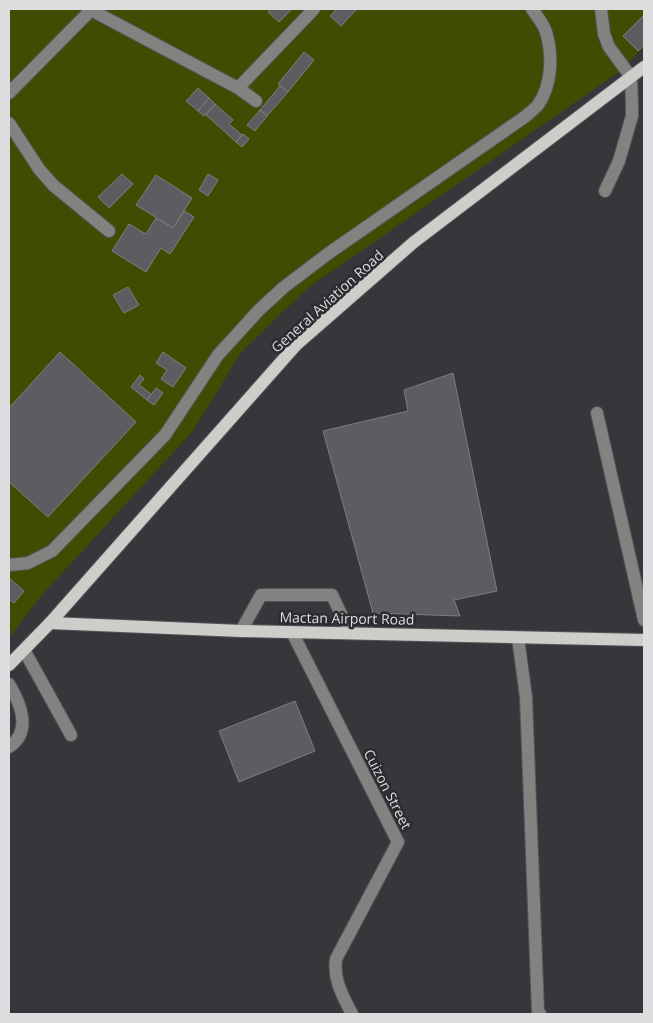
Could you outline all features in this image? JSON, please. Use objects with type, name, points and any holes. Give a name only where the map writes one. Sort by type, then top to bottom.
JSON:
[{"type":"main road","name":"General Aviation Road","points":[[9,665],[50,623],[296,345],[414,242],[644,67]]},
{"type":"main road","name":"Mactan Airport Road","points":[[50,623],[241,631],[644,640]]},
{"type":"street","points":[[238,88],[314,9]]},
{"type":"street","points":[[9,565],[28,563],[52,551],[165,435],[226,344],[284,287],[329,253],[526,116],[537,106],[546,88],[549,75],[549,54],[546,31],[532,9]]},
{"type":"street","points":[[601,9],[604,34],[609,47],[631,77],[632,116],[619,162],[605,191]]},
{"type":"street","points":[[9,94],[92,10],[238,88],[256,101]]},
{"type":"street","points":[[9,124],[53,185],[109,231]]},
{"type":"street","points":[[597,413],[644,620]]},
{"type":"street","points":[[241,631],[260,595],[332,595],[350,633]]},
{"type":"street","name":"Cuizon Street","points":[[292,632],[398,842],[336,959],[337,982],[352,1014]]},
{"type":"street","points":[[518,638],[526,697],[538,1011],[540,1014]]},
{"type":"street","points":[[24,650],[72,735]]},
{"type":"street","points":[[9,684],[18,700],[23,719],[21,734],[17,742],[9,748]]},
{"type":"green space","points":[[9,9],[644,9],[644,47],[616,74],[308,288],[242,351],[192,432],[41,596],[9,638]]},
{"type":"building","points":[[272,9],[292,9],[279,22],[268,12]]},
{"type":"building","points":[[334,9],[357,9],[341,26],[330,16],[336,10]]},
{"type":"building","points":[[644,15],[644,45],[638,51],[623,36]]},
{"type":"building","points":[[304,52],[314,60],[288,92],[278,84]]},
{"type":"building","points":[[280,86],[288,92],[267,116],[260,110]]},
{"type":"building","points":[[198,88],[209,98],[198,111],[186,101]]},
{"type":"building","points":[[209,98],[215,104],[204,116],[198,111]]},
{"type":"building","points":[[215,104],[233,120],[229,124],[242,135],[236,142],[206,115]]},
{"type":"building","points":[[260,110],[267,116],[255,131],[247,125]]},
{"type":"building","points":[[243,134],[249,139],[242,147],[236,142]]},
{"type":"building","points":[[122,174],[133,184],[109,208],[98,197]]},
{"type":"building","points":[[208,174],[218,180],[208,196],[199,190]]},
{"type":"building","points":[[156,175],[192,198],[173,228],[136,205]]},
{"type":"building","points":[[184,211],[194,217],[170,254],[161,248],[146,272],[112,251],[129,224],[146,234],[156,218],[173,228]]},
{"type":"building","points":[[128,287],[139,305],[124,313],[113,295]]},
{"type":"building","points":[[60,352],[136,422],[48,517],[9,482],[9,408]]},
{"type":"building","points":[[163,352],[186,368],[173,387],[161,379],[167,370],[156,363]]},
{"type":"building","points":[[453,373],[497,591],[454,600],[460,616],[373,613],[323,431],[408,411],[404,390]]},
{"type":"building","points":[[140,375],[144,379],[139,385],[151,394],[147,400],[131,387]]},
{"type":"building","points":[[156,388],[163,393],[154,405],[147,400]]},
{"type":"building","points":[[9,578],[24,591],[14,603],[9,599]]},
{"type":"building","points":[[295,701],[315,751],[239,782],[219,731]]}]
